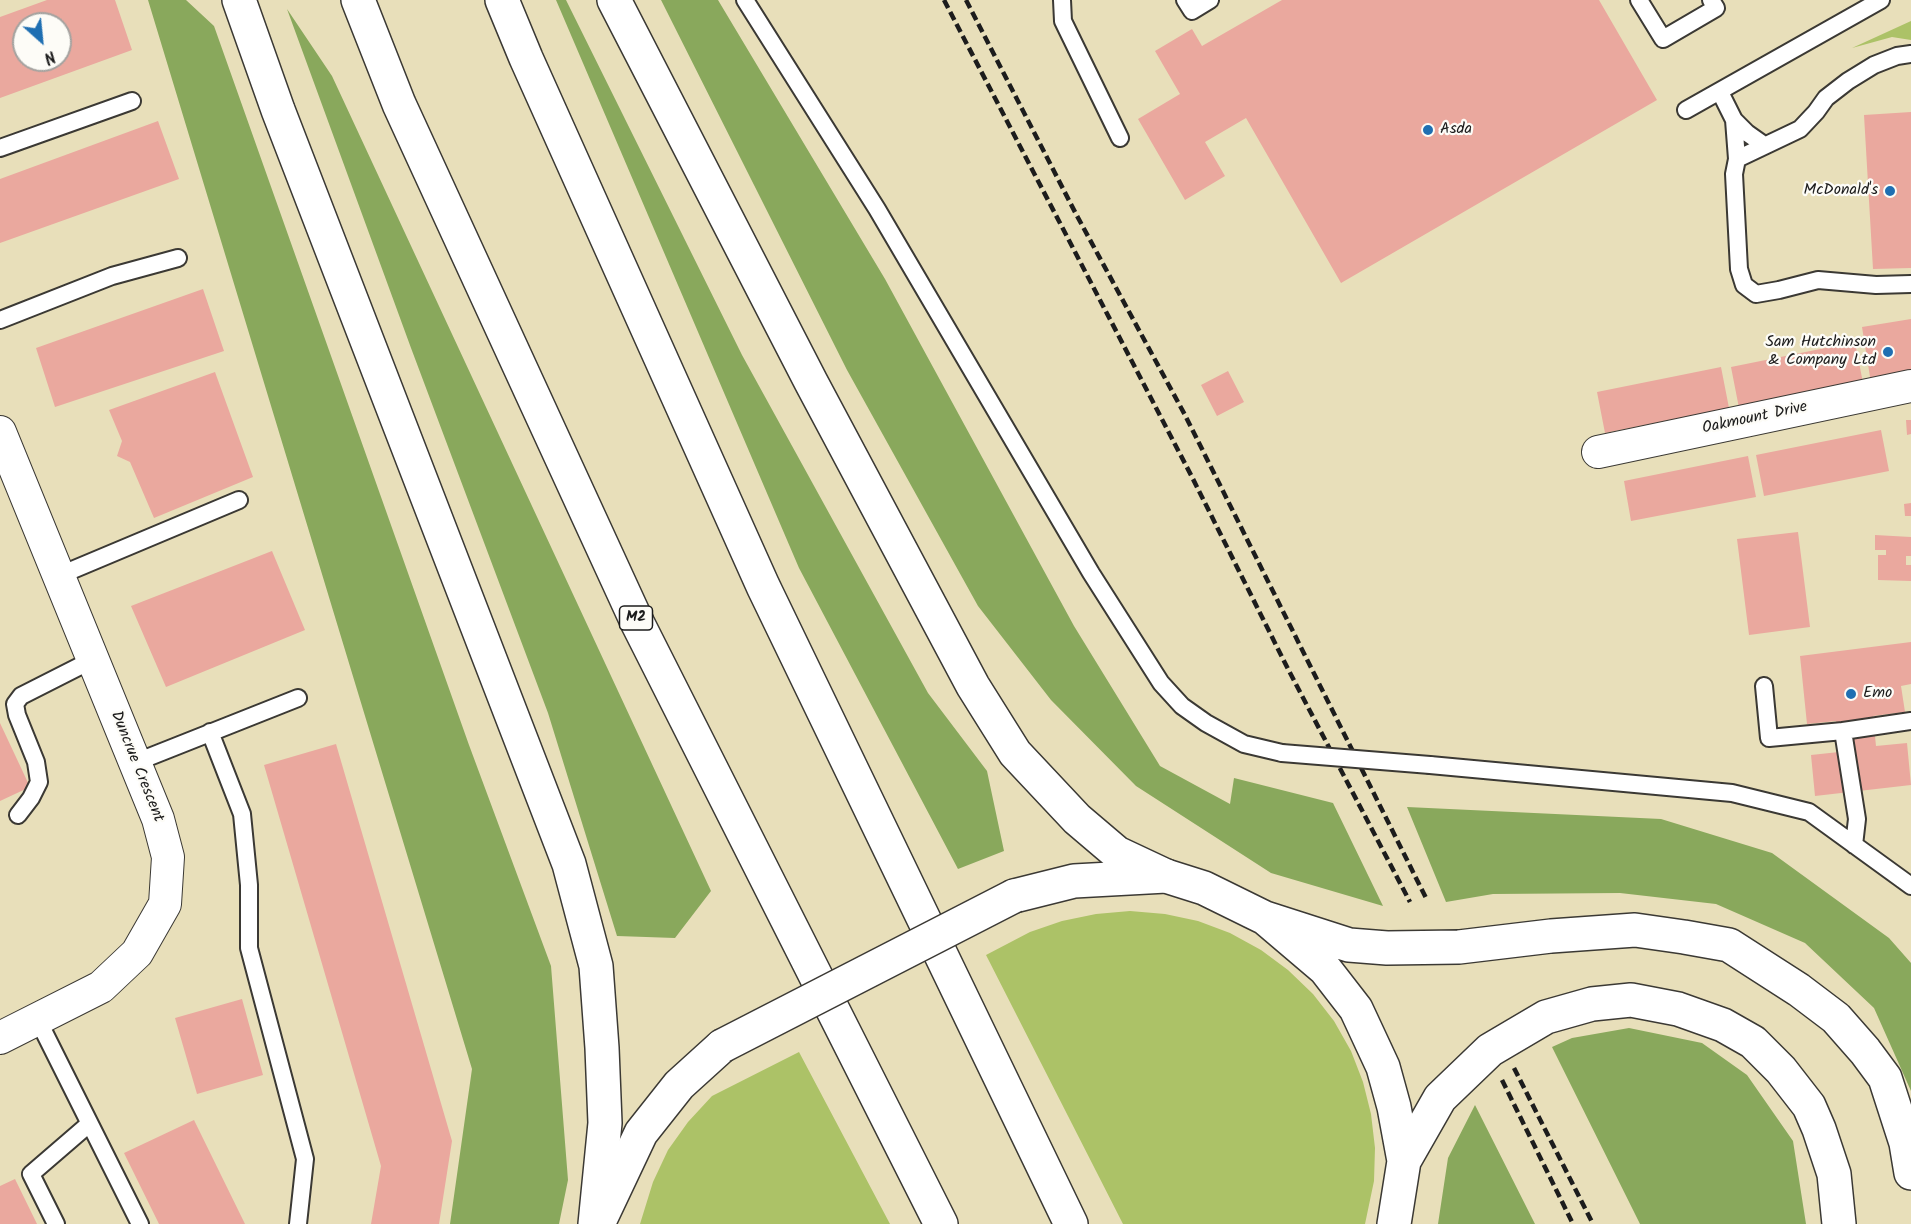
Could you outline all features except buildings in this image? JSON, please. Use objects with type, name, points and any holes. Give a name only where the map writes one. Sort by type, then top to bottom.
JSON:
[{"type":"main road","points":[[238,0],[278,110],[569,864],[596,966],[605,1123],[597,1224]]},
{"type":"main road","name":"M2","points":[[358,0],[399,104],[638,624],[941,1224]]},
{"type":"main road","points":[[502,0],[763,586],[1071,1224]]},
{"type":"main road","points":[[614,0],[822,403],[973,686],[1015,753],[1077,819],[1117,853],[1166,876],[1204,888],[1265,918],[1349,945],[1387,948],[1459,947],[1551,936],[1635,930],[1729,945],[1799,990],[1836,1018],[1865,1051],[1885,1078],[1906,1143],[1911,1173]]},
{"type":"main road","points":[[597,1224],[641,1133],[679,1085],[722,1046],[1014,896],[1074,881],[1166,876]]},
{"type":"main road","points":[[1265,918],[1325,969],[1356,1009],[1383,1067],[1394,1107],[1404,1161],[1394,1224]]},
{"type":"main road","points":[[1404,1161],[1440,1098],[1490,1050],[1546,1017],[1592,1004],[1631,1000],[1678,1009],[1723,1025],[1753,1042],[1781,1070],[1809,1106],[1819,1129],[1834,1174],[1839,1224]]},
{"type":"street","name":"Oakmount Drive","points":[[1598,452],[1911,386]]},
{"type":"street","name":"Duncrue Crescent","points":[[0,432],[158,819],[168,856],[165,904],[137,953],[101,987],[0,1038]]},
{"type":"lane","points":[[745,0],[877,209],[1091,573],[1161,683],[1182,706],[1206,723],[1244,744],[1282,753],[1732,793],[1809,812],[1911,886]]},
{"type":"lane","points":[[1062,0],[1063,21],[1120,138]]},
{"type":"lane","points":[[1185,0],[1192,11],[1210,0]]},
{"type":"lane","points":[[1639,0],[1662,39],[1713,4]]},
{"type":"lane","points":[[1686,110],[1881,0]]},
{"type":"lane","points":[[1737,159],[1800,129],[1826,98],[1874,65],[1897,56],[1911,54]]},
{"type":"lane","points":[[1720,92],[1734,120],[1764,145]]},
{"type":"lane","points":[[0,148],[132,101]]},
{"type":"lane","points":[[1734,120],[1737,159],[1734,174],[1739,269],[1744,285],[1756,294],[1818,280],[1876,285],[1911,284]]},
{"type":"lane","points":[[0,320],[112,276],[178,258]]},
{"type":"lane","points":[[58,576],[239,500]]},
{"type":"lane","points":[[18,815],[31,798],[39,782],[36,762],[16,716],[15,704],[21,696],[92,660]]},
{"type":"lane","points":[[1764,686],[1769,738],[1843,731],[1911,721]]},
{"type":"lane","points":[[134,762],[298,698]]},
{"type":"lane","points":[[1843,731],[1857,819],[1854,845]]},
{"type":"lane","points":[[210,732],[242,814],[249,885],[249,948],[305,1159],[298,1224]]},
{"type":"lane","points":[[38,1020],[140,1224]]},
{"type":"lane","points":[[56,1224],[31,1174],[89,1124]]},
{"type":"green space","points":[[148,0],[186,0],[214,26],[469,745],[551,966],[568,1180],[559,1224],[450,1224],[472,1069]]},
{"type":"green space","points":[[556,0],[566,0],[742,355],[928,693],[987,771],[1004,851],[958,869],[799,568]]},
{"type":"green space","points":[[661,0],[718,0],[885,279],[1074,626],[1160,766],[1230,804],[1234,778],[1333,803],[1383,906],[1271,873],[1136,786],[1051,700],[978,606],[847,370]]},
{"type":"green space","points":[[287,9],[332,76],[711,891],[675,938],[617,936],[548,713]]},
{"type":"green space","points":[[1911,21],[1911,40],[1892,37],[1852,48]]},
{"type":"green space","points":[[1407,807],[1661,819],[1772,853],[1889,938],[1911,963],[1911,1091],[1874,1008],[1805,943],[1716,904],[1620,893],[1493,894],[1446,902]]},
{"type":"green space","points":[[1130,911],[1165,914],[1198,921],[1230,933],[1261,950],[1288,970],[1313,994],[1334,1021],[1351,1051],[1363,1082],[1371,1114],[1375,1148],[1374,1181],[1365,1224],[1123,1224],[986,955],[1030,932],[1062,921],[1096,914]]},
{"type":"green space","points":[[1629,1028],[1702,1043],[1747,1075],[1793,1141],[1806,1224],[1640,1224],[1552,1047],[1572,1038]]},
{"type":"green space","points":[[799,1052],[890,1224],[640,1224],[653,1182],[668,1150],[688,1122],[712,1096]]},
{"type":"green space","points":[[1475,1105],[1535,1224],[1438,1224],[1448,1158]]},
{"type":"railway","points":[[944,0],[1410,902]]},
{"type":"railway","points":[[966,0],[1076,214],[1185,415],[1426,898]]},
{"type":"railway","points":[[1514,1068],[1593,1224]]},
{"type":"railway","points":[[1502,1080],[1573,1224]]},
{"type":"place","name":"Asda","points":[[1428,130]]},
{"type":"place","name":"McDonald's","points":[[1890,191]]},
{"type":"place","name":"Sam Hutchinson & Company Ltd","points":[[1888,352]]},
{"type":"place","name":"Emo","points":[[1851,694]]}]
